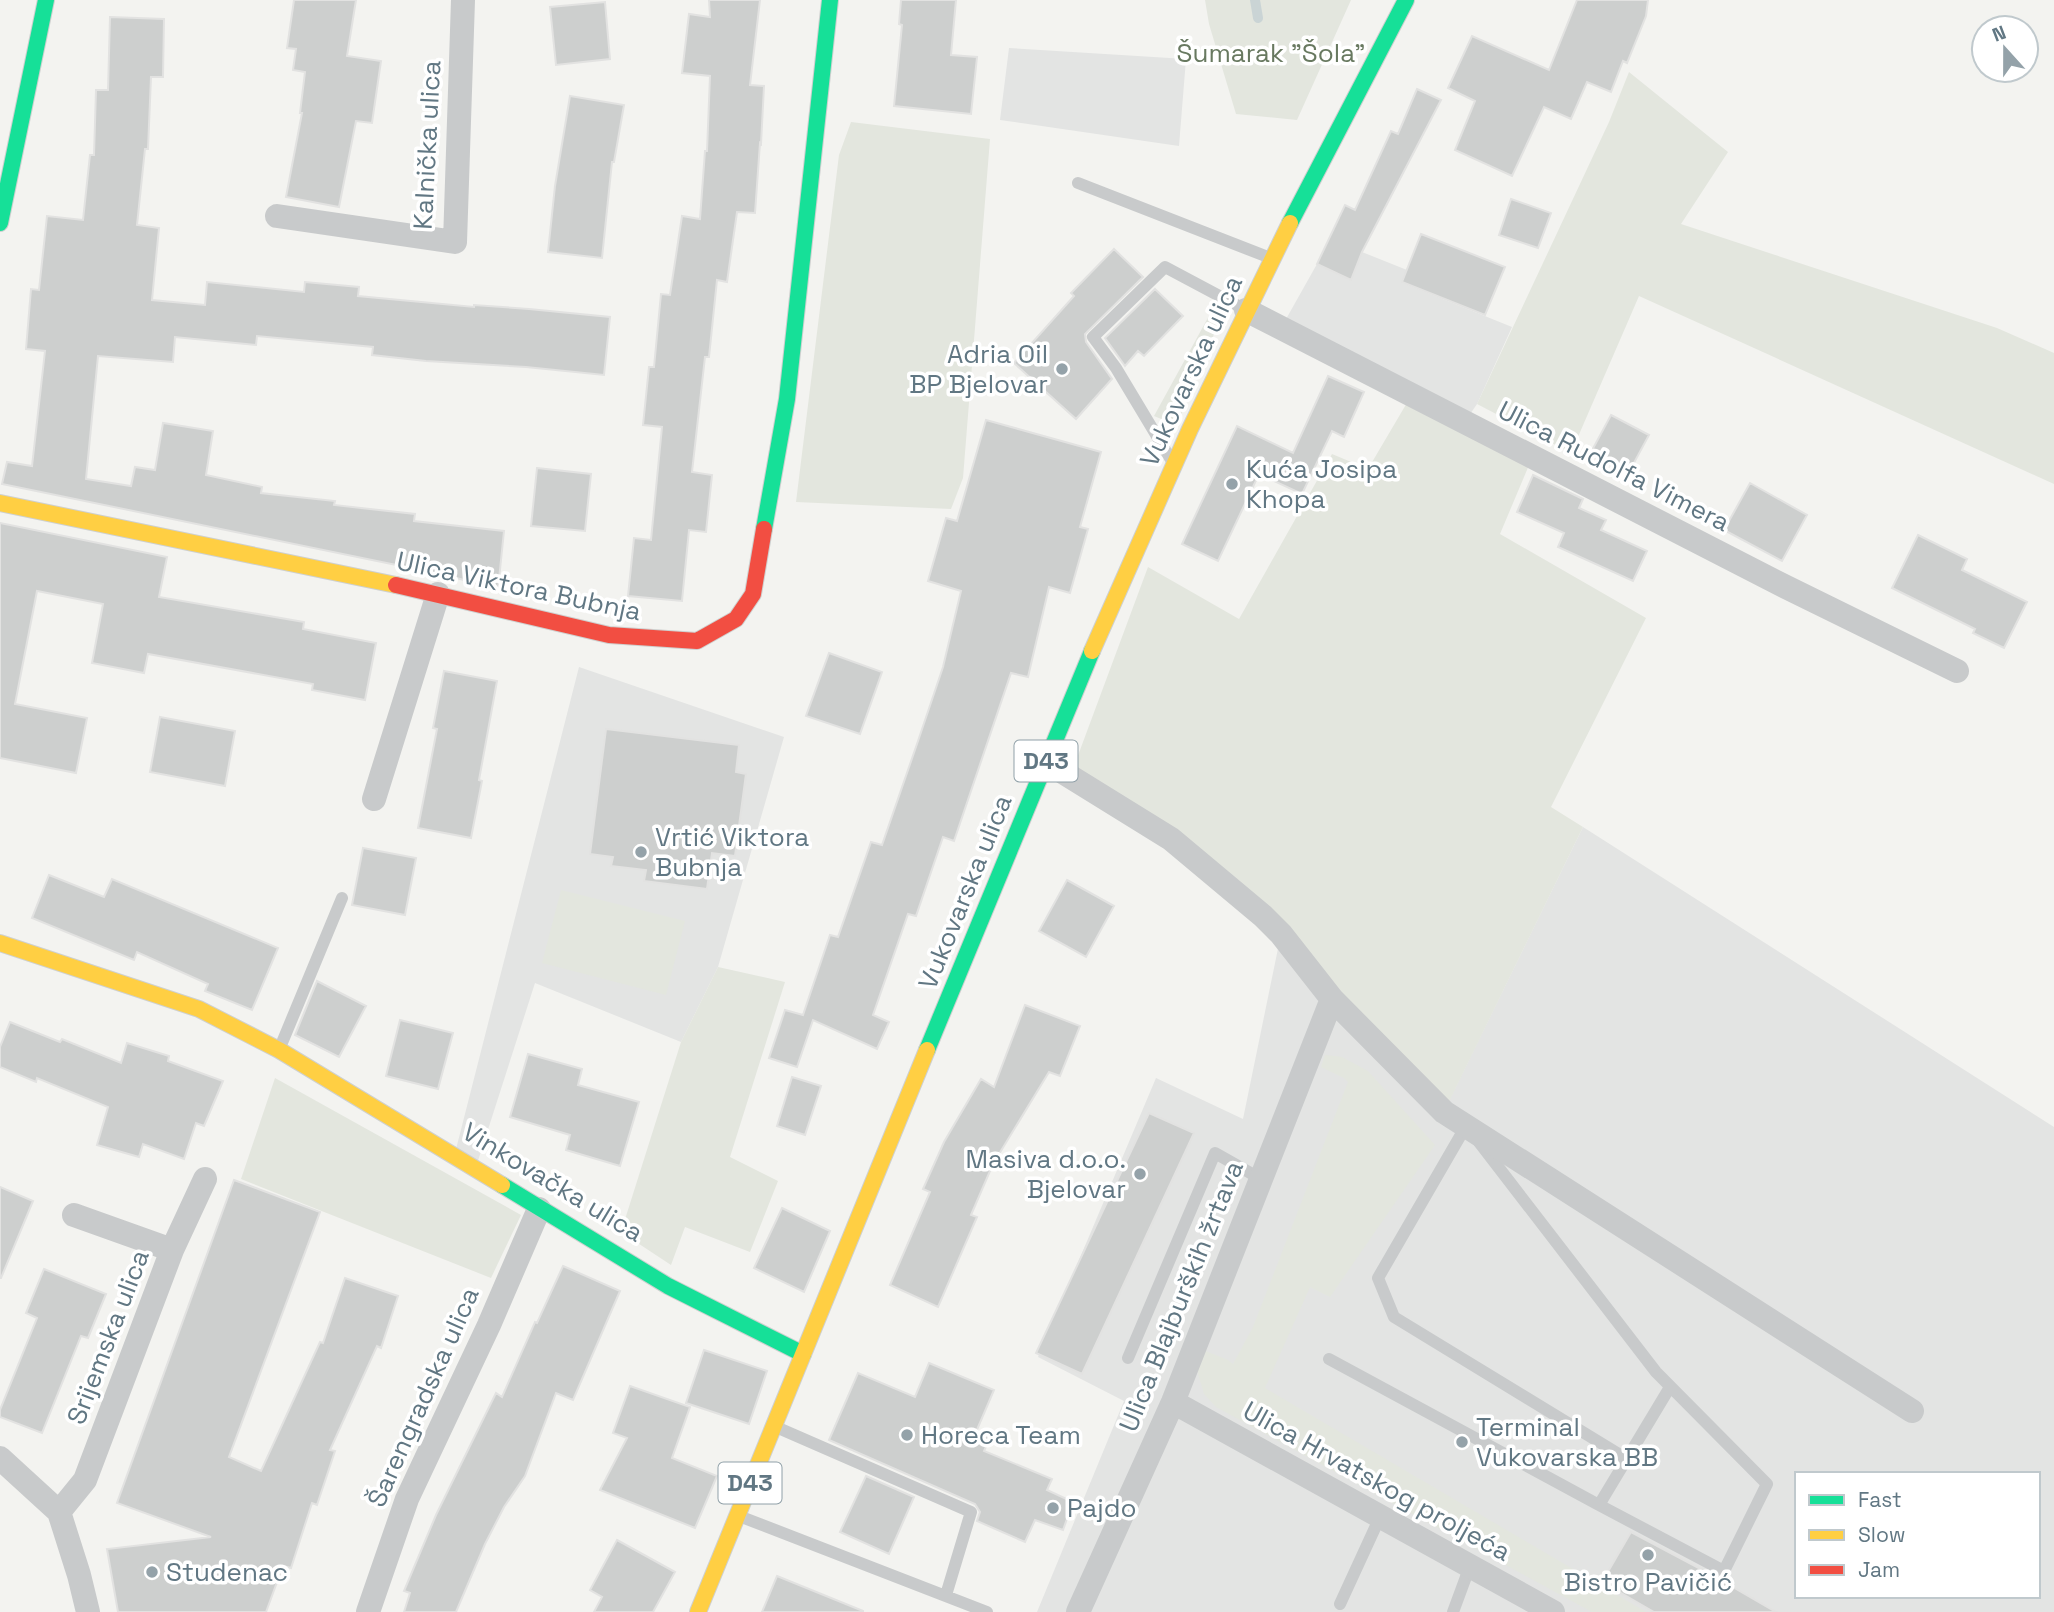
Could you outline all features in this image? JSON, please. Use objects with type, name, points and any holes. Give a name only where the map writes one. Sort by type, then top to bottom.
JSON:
[{"type":"street","points":[[0,223],[46,0]]},
{"type":"street","name":"Kalnička ulica","points":[[277,216],[455,242],[463,0]]},
{"type":"street","name":"Ulica Viktora Bubnja","points":[[0,503],[438,594],[608,635],[697,641],[736,619],[753,594],[787,399],[830,0]]},
{"type":"street","name":"Vukovarska ulica","points":[[698,1612],[1045,761],[1174,465],[1271,258],[1406,0]]},
{"type":"street","name":"Ulica Rudolfa Vimera","points":[[1246,310],[1786,587],[1958,671]]},
{"type":"street","points":[[374,799],[438,594]]},
{"type":"street","points":[[1045,761],[1191,854],[1281,934],[1332,999],[1444,1112],[1912,1411]]},
{"type":"street","name":"Vinkovačka ulica","points":[[0,943],[199,1009],[279,1050],[668,1286],[803,1354]]},
{"type":"street","name":"Ulica Blajburških žrtava","points":[[1078,1612],[1172,1402],[1332,999]]},
{"type":"street","name":"Srijemska ulica","points":[[60,1512],[85,1480],[172,1250],[205,1179]]},
{"type":"street","name":"Šarengradska ulica","points":[[368,1612],[407,1499],[539,1209]]},
{"type":"street","points":[[74,1214],[172,1250]]},
{"type":"street","name":"Ulica Hrvatskog proljeća","points":[[1172,1402],[1553,1612]]},
{"type":"street","points":[[0,1458],[60,1512],[88,1612]]},
{"type":"lane","points":[[1078,183],[1271,258]]},
{"type":"lane","points":[[1174,465],[1116,368],[1093,337],[1165,267],[1246,310]]},
{"type":"lane","points":[[279,1050],[342,898]]},
{"type":"lane","points":[[1328,1359],[1724,1572],[1767,1484],[1656,1372],[1466,1126],[1378,1278],[1394,1317],[1627,1459]]},
{"type":"lane","points":[[1128,1357],[1214,1153],[1261,1179]]},
{"type":"lane","points":[[1599,1505],[1670,1387]]},
{"type":"lane","points":[[772,1426],[971,1512],[946,1595]]},
{"type":"lane","points":[[737,1515],[986,1612]]},
{"type":"lane","points":[[1340,1604],[1380,1517]]},
{"type":"lane","points":[[1453,1612],[1470,1566]]},
{"type":"shaded area","points":[[1009,48],[1186,59],[1179,146],[1000,120]]},
{"type":"shaded area","points":[[1362,252],[1407,270],[1403,283],[1512,327],[1477,404],[1464,423],[1281,328],[1317,264],[1351,279]]},
{"type":"shaded area","name":"Vrtić Viktora Bubnja","points":[[579,667],[784,737],[718,967],[681,1042],[535,983],[475,1170],[454,1157]]},
{"type":"shaded area","points":[[1583,827],[2054,1127],[2054,1612],[1037,1612],[1124,1401],[1038,1357],[1156,1078],[1243,1119],[1281,934],[1444,1111]]},
{"type":"green space","name":"Šumarak \"Šola\"","points":[[1205,0],[1351,0],[1297,120],[1236,114],[1209,24]]},
{"type":"green space","points":[[1629,72],[1728,152],[1681,224],[1997,328],[2054,353],[2054,484],[1639,296],[1571,453],[1477,404],[1609,122]]},
{"type":"green space","points":[[851,122],[990,139],[963,478],[951,509],[796,502],[839,155]]},
{"type":"green space","points":[[1210,314],[1219,322],[1180,417],[1167,420],[1154,416]]},
{"type":"green space","points":[[1411,396],[1532,458],[1500,534],[1646,618],[1551,807],[1583,827],[1444,1112],[1281,934],[1070,777],[1148,567],[1239,619],[1332,454],[1368,469]]},
{"type":"green space","points":[[561,890],[685,921],[666,995],[542,963]]},
{"type":"green space","points":[[718,967],[785,982],[730,1157],[778,1181],[750,1252],[685,1227],[671,1265],[621,1232],[681,1042]]},
{"type":"green space","points":[[1325,1055],[1342,1057],[1368,1071],[1435,1145],[1330,1297],[1310,1287],[1265,1388],[1646,1612],[1592,1612],[1216,1407],[1204,1394],[1196,1367],[1203,1350],[1233,1364],[1253,1327],[1348,1082],[1321,1067]]},
{"type":"green space","points":[[275,1078],[521,1215],[491,1278],[241,1179]]},
{"type":"building","points":[[294,0],[356,0],[347,56],[381,61],[372,123],[356,121],[339,207],[286,197],[302,113],[305,72],[293,70],[296,49],[287,48]]},
{"type":"building","points":[[709,0],[760,0],[750,85],[764,86],[755,213],[737,212],[727,282],[717,280],[692,472],[712,475],[706,532],[689,530],[682,601],[628,596],[634,538],[651,540],[662,427],[643,425],[649,367],[654,367],[661,294],[670,295],[682,216],[700,219],[707,151],[710,76],[682,73],[689,14],[710,17]]},
{"type":"building","points":[[901,0],[956,0],[951,55],[977,57],[971,114],[894,106],[902,25],[899,24]]},
{"type":"building","points":[[1577,0],[1648,0],[1646,16],[1627,63],[1623,61],[1611,92],[1587,82],[1571,119],[1544,107],[1512,176],[1455,150],[1475,101],[1448,88],[1472,36],[1549,70]]},
{"type":"building","points":[[605,2],[610,59],[556,65],[550,7]]},
{"type":"building","points":[[110,17],[164,19],[163,77],[151,77],[148,149],[145,149],[137,225],[159,228],[152,300],[205,305],[207,282],[304,292],[305,282],[359,287],[358,296],[610,317],[604,375],[372,355],[373,347],[257,336],[256,345],[175,337],[173,362],[98,356],[86,479],[131,486],[135,467],[155,470],[163,423],[213,431],[206,475],[262,487],[261,493],[415,514],[414,521],[504,531],[498,589],[445,575],[2,484],[7,462],[32,466],[45,351],[26,349],[31,289],[39,290],[47,216],[83,220],[90,155],[94,155],[96,90],[108,90]]},
{"type":"building","points":[[1417,89],[1441,100],[1362,252],[1351,280],[1317,264],[1345,205],[1355,210],[1391,131],[1398,134]]},
{"type":"building","points":[[570,96],[624,105],[612,162],[602,258],[548,252],[555,186]]},
{"type":"building","points":[[1511,199],[1551,213],[1538,248],[1499,235]]},
{"type":"building","points":[[1421,234],[1505,267],[1485,315],[1402,282]]},
{"type":"building","points":[[1114,249],[1143,277],[1085,334],[1086,342],[1112,379],[1076,419],[1014,363],[1074,296],[1071,293]]},
{"type":"building","points":[[1155,289],[1183,316],[1144,356],[1138,351],[1125,366],[1105,338]]},
{"type":"building","name":"Kuća Josipa Khopa","points":[[1328,376],[1364,392],[1344,437],[1332,431],[1302,494],[1259,474],[1218,561],[1182,544],[1237,426],[1293,453]]},
{"type":"building","points":[[1611,415],[1649,435],[1628,474],[1590,454]]},
{"type":"building","points":[[986,420],[1101,452],[1080,527],[1088,529],[1070,593],[1049,587],[1028,677],[1011,673],[954,841],[943,837],[916,916],[908,914],[873,1015],[889,1022],[877,1049],[813,1020],[797,1067],[769,1058],[785,1010],[803,1015],[830,935],[838,937],[871,842],[882,845],[917,744],[943,667],[961,591],[928,581],[946,518],[957,521]]},
{"type":"building","points":[[537,468],[591,474],[585,531],[531,526]]},
{"type":"building","points":[[1533,475],[1583,499],[1579,508],[1606,520],[1601,530],[1647,551],[1633,581],[1558,547],[1564,533],[1517,512]]},
{"type":"building","points":[[1750,483],[1807,515],[1782,561],[1724,530]]},
{"type":"building","points":[[0,523],[167,557],[159,597],[304,622],[303,629],[376,643],[365,700],[312,690],[313,684],[148,654],[144,673],[92,663],[103,604],[37,591],[15,704],[87,718],[76,773],[0,758]]},
{"type":"building","points":[[1918,535],[1967,559],[1962,570],[2027,602],[2004,648],[1973,633],[1975,629],[1892,588]]},
{"type":"building","points":[[829,653],[882,672],[860,734],[806,716]]},
{"type":"building","points":[[444,671],[497,681],[471,838],[418,828],[437,729],[433,728]]},
{"type":"building","points":[[160,717],[235,731],[225,786],[150,772]]},
{"type":"building","points":[[606,729],[739,745],[736,772],[746,774],[735,856],[712,853],[707,889],[644,881],[646,870],[611,866],[613,857],[590,854]]},
{"type":"building","points":[[363,848],[416,858],[405,915],[352,905]]},
{"type":"building","points":[[49,875],[104,897],[112,879],[278,948],[252,1010],[205,991],[208,984],[137,952],[134,960],[32,918]]},
{"type":"building","points":[[1067,880],[1114,906],[1086,957],[1039,931]]},
{"type":"building","points":[[317,981],[366,1006],[339,1057],[295,1035]]},
{"type":"building","points":[[1025,1005],[1080,1026],[1060,1076],[1049,1072],[993,1164],[971,1215],[977,1217],[938,1307],[890,1285],[930,1192],[923,1189],[944,1142],[981,1079],[994,1087]]},
{"type":"building","points":[[400,1020],[453,1033],[438,1089],[386,1076]]},
{"type":"building","points":[[10,1022],[121,1063],[127,1043],[169,1056],[168,1061],[223,1081],[204,1126],[196,1123],[184,1159],[143,1144],[139,1157],[97,1145],[108,1107],[37,1078],[36,1082],[0,1067],[0,1047]]},
{"type":"building","points":[[528,1054],[582,1069],[578,1085],[639,1102],[620,1166],[566,1150],[570,1135],[510,1117]]},
{"type":"building","points":[[792,1077],[821,1086],[805,1135],[777,1126]]},
{"type":"building","points":[[1149,1113],[1194,1133],[1082,1374],[1036,1353]]},
{"type":"building","points":[[234,1180],[320,1212],[229,1457],[261,1471],[320,1342],[323,1343],[345,1278],[398,1296],[381,1348],[377,1346],[330,1450],[335,1451],[317,1505],[312,1503],[291,1568],[283,1566],[266,1612],[118,1612],[107,1549],[211,1537],[117,1503]]},
{"type":"building","points":[[0,1187],[33,1201],[1,1278],[0,1278]]},
{"type":"building","points":[[782,1208],[830,1231],[804,1292],[754,1268]]},
{"type":"building","points":[[563,1266],[620,1291],[573,1400],[556,1393],[525,1476],[504,1507],[485,1544],[456,1612],[404,1612],[410,1593],[404,1591],[436,1515],[496,1393],[502,1397]]},
{"type":"building","points":[[44,1269],[106,1294],[88,1338],[81,1336],[42,1433],[0,1417],[0,1410],[37,1318],[26,1313]]},
{"type":"building","points":[[704,1350],[767,1371],[749,1424],[686,1403]]},
{"type":"building","name":"Horeca Team","points":[[929,1363],[994,1390],[976,1432],[990,1438],[984,1451],[1052,1479],[1047,1490],[1073,1502],[1063,1530],[1035,1520],[1025,1542],[977,1521],[980,1512],[975,1504],[829,1440],[858,1373],[915,1397]]},
{"type":"building","points":[[630,1386],[690,1407],[672,1458],[717,1476],[695,1528],[600,1490],[627,1438],[613,1433]]},
{"type":"building","points":[[866,1476],[914,1497],[889,1554],[840,1532]]},
{"type":"building","name":"Bistro Pavičić","points":[[1631,1532],[1776,1612],[1654,1612],[1602,1582]]},
{"type":"building","points":[[617,1540],[675,1572],[653,1612],[594,1612],[602,1597],[590,1590]]},
{"type":"building","points":[[777,1576],[863,1611],[863,1612],[762,1612]]},
{"type":"waterway","points":[[1255,0],[1258,18]]},
{"type":"traffic: fast","points":[[0,223],[46,0]]},
{"type":"traffic: fast","points":[[764,529],[787,399],[830,0]]},
{"type":"traffic: fast","points":[[1290,223],[1406,0]]},
{"type":"traffic: fast","points":[[927,1050],[1092,651]]},
{"type":"traffic: fast","points":[[502,1185],[668,1286],[803,1354]]},
{"type":"traffic: slow","points":[[1092,651],[1190,429],[1290,223]]},
{"type":"traffic: slow","points":[[0,503],[396,585]]},
{"type":"traffic: slow","points":[[0,943],[199,1009],[279,1050],[502,1185]]},
{"type":"traffic: slow","points":[[698,1612],[927,1050]]},
{"type":"traffic: jam","points":[[396,585],[609,635],[697,641],[736,619],[753,594],[764,529]]},
{"type":"place","name":"Adria Oil BP Bjelovar","points":[[1062,369]]},
{"type":"place","name":"Kuća Josipa Khopa","points":[[1232,484]]},
{"type":"place","name":"Vrtić Viktora Bubnja","points":[[641,852]]},
{"type":"place","name":"Masiva d.o.o. Bjelovar","points":[[1140,1174]]},
{"type":"place","name":"Horeca Team","points":[[907,1435]]},
{"type":"place","name":"Terminal Vukovarska BB","points":[[1462,1442]]},
{"type":"place","name":"Pajdo","points":[[1053,1508]]},
{"type":"place","name":"Bistro Pavičić","points":[[1648,1555]]},
{"type":"place","name":"Studenac","points":[[152,1572]]}]
